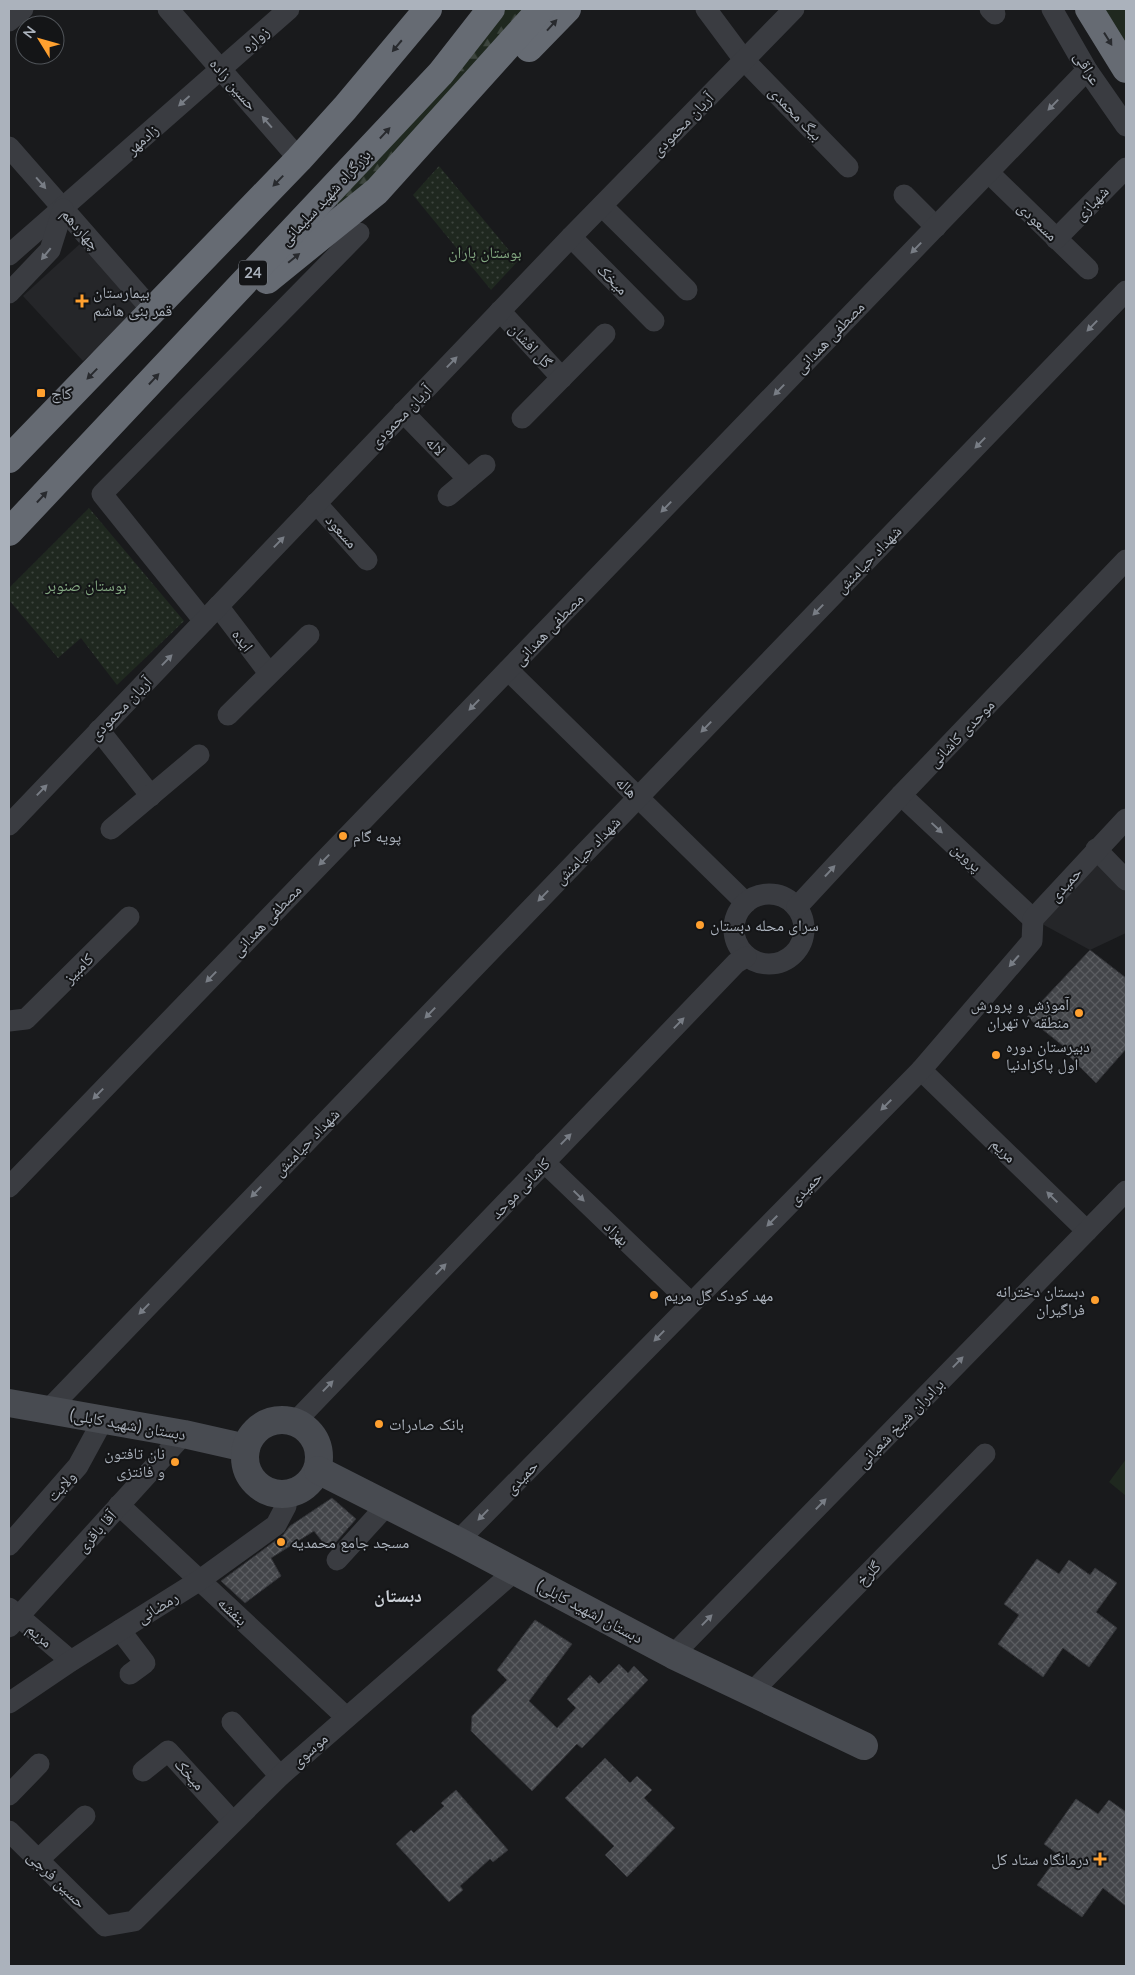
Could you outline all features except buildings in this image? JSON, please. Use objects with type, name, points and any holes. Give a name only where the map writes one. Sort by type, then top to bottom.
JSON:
[{"type":"highway","points":[[9,459],[299,159],[345,108],[428,9]]},
{"type":"highway","name":"بزرگراه شهید سلیمانی","points":[[9,532],[441,73],[491,9]]},
{"type":"highway","points":[[187,343],[377,191],[541,9]]},
{"type":"highway","points":[[412,152],[541,37],[567,9]]},
{"type":"highway","points":[[1089,9],[1126,69]]},
{"type":"main road","name":"دبستان (شهید کابلی)","points":[[9,1403],[184,1434],[246,1448]]},
{"type":"main road","points":[[278,1419],[295,1422],[309,1432],[316,1444],[319,1456],[318,1470],[310,1482],[303,1488],[287,1495],[270,1492],[253,1480],[245,1462],[246,1448],[252,1436],[266,1423],[278,1419]]},
{"type":"main road","name":"دبستان (شهید کابلی)","points":[[318,1470],[458,1540],[673,1655],[864,1746]]},
{"type":"street","points":[[9,21],[22,9]]},
{"type":"street","name":"حسین زاده","points":[[168,9],[299,159]]},
{"type":"street","name":"زواره","points":[[221,69],[289,9]]},
{"type":"street","name":"بیگ محمدی","points":[[706,9],[744,60],[848,167]]},
{"type":"street","name":"آریان محمودی","points":[[9,825],[571,237],[794,9]]},
{"type":"street","name":"عراقی","points":[[1052,9],[1087,70],[1126,126]]},
{"type":"street","name":"زادمهر","points":[[63,209],[221,69]]},
{"type":"street","name":"مصطفی همدانی","points":[[9,1187],[1087,70]]},
{"type":"street","name":"چهاردهم","points":[[9,147],[153,311]]},
{"type":"street","name":"شهبازی","points":[[1056,239],[1126,168]]},
{"type":"street","name":"مسعودی","points":[[988,173],[1088,269]]},
{"type":"street","points":[[904,195],[936,227]]},
{"type":"street","points":[[602,206],[687,290]]},
{"type":"street","points":[[9,255],[63,209]]},
{"type":"street","points":[[9,293],[50,250],[63,209]]},
{"type":"street","name":"ایده","points":[[269,673],[211,614],[102,494],[359,233]]},
{"type":"street","name":"میخک","points":[[571,237],[654,321]]},
{"type":"street","name":"شهداد حیامنش","points":[[48,1410],[1126,291]]},
{"type":"street","name":"گل افشان","points":[[500,312],[562,378]]},
{"type":"street","name":"گل افشان","points":[[522,418],[605,334]]},
{"type":"street","name":"لاله","points":[[403,412],[468,479]]},
{"type":"street","points":[[448,496],[485,465]]},
{"type":"street","name":"مسعود","points":[[316,503],[367,560]]},
{"type":"street","name":"موحدی کاشانی","points":[[797,907],[901,795],[1126,560]]},
{"type":"street","points":[[228,715],[309,636]]},
{"type":"street","name":"هاله","points":[[508,670],[746,903]]},
{"type":"street","points":[[100,730],[151,796]]},
{"type":"street","points":[[111,829],[199,755]]},
{"type":"street","name":"پروین","points":[[901,795],[1033,919]]},
{"type":"street","name":"حمیدی","points":[[458,1540],[920,1070],[1032,941],[1033,919],[1096,849],[1126,819]]},
{"type":"street","points":[[1096,849],[1126,880]]},
{"type":"street","points":[[766,894],[783,897],[797,907],[804,923],[803,940],[798,950],[790,958],[780,963],[768,965],[756,963],[746,957],[734,936],[734,930],[738,913],[746,903],[755,897],[766,894]]},
{"type":"street","name":"کامبیز","points":[[18,1020],[129,917]]},
{"type":"street","name":"کاشانی موحد","points":[[295,1422],[736,963],[746,957]]},
{"type":"street","name":"مریم","points":[[920,1070],[1087,1231]]},
{"type":"street","name":"بهزاد","points":[[544,1162],[691,1304]]},
{"type":"street","name":"برادران شیخ شعبانی","points":[[673,1655],[1126,1191]]},
{"type":"street","name":"ولایت","points":[[9,1545],[78,1466],[103,1420]]},
{"type":"street","name":"آقا باقری","points":[[12,1617],[184,1434]]},
{"type":"street","name":"گلرخ","points":[[751,1693],[985,1454]]},
{"type":"street","name":"رمضانی","points":[[9,1703],[200,1580],[276,1525],[286,1506],[287,1495]]},
{"type":"street","name":"بنفشه","points":[[119,1505],[346,1717]]},
{"type":"street","points":[[337,1560],[387,1505]]},
{"type":"street","name":"موسوی","points":[[105,1926],[134,1921],[280,1776],[515,1571]]},
{"type":"street","name":"مریم","points":[[12,1617],[71,1662]]},
{"type":"street","points":[[120,1630],[145,1663],[130,1674]]},
{"type":"street","points":[[232,1722],[280,1776]]},
{"type":"street","name":"میخک","points":[[143,1771],[168,1751],[233,1822]]},
{"type":"street","points":[[9,1795],[39,1764]]},
{"type":"street","points":[[38,1860],[85,1816]]},
{"type":"street","name":"حسین فرجی","points":[[9,1832],[105,1926]]},
{"type":"shaded area","name":"بیمارستان قمر بنی هاشم","points":[[82,242],[142,307],[83,361],[23,296]]},
{"type":"shaded area","points":[[1094,852],[1126,881],[1126,933],[1090,950],[1033,919]]},
{"type":"green space","points":[[502,9],[525,9],[462,84],[341,209],[335,202]]},
{"type":"green space","points":[[1097,9],[1126,9],[1126,56]]},
{"type":"green space","name":"بوستان باران","points":[[439,166],[518,261],[491,290],[413,195]]},
{"type":"green space","name":"بوستان صنوبر","points":[[89,508],[184,621],[117,685],[81,638],[58,658],[9,600],[9,588]]},
{"type":"green space","points":[[1126,1459],[1126,1496],[1109,1482]]},
{"type":"place","name":"بیمارستان قمر بنی هاشم","points":[[82,301]]},
{"type":"place","name":"کاج","points":[[41,393]]},
{"type":"place","name":"پویه گام","points":[[343,836]]},
{"type":"place","name":"سرای محله دبستان","points":[[700,925]]},
{"type":"place","name":"آموزش و پرورش منطقه ۷ تهران","points":[[1079,1013]]},
{"type":"place","name":"دبیرستان دوره اول پاکزادنیا","points":[[996,1055]]},
{"type":"place","name":"مهد کودک گل مریم","points":[[654,1295]]},
{"type":"place","name":"دبستان دخترانه فراگیران","points":[[1095,1300]]},
{"type":"place","name":"بانک صادرات","points":[[379,1424]]},
{"type":"place","name":"نان تافتون و فانتزی","points":[[175,1462]]},
{"type":"place","name":"مسجد جامع محمدیه","points":[[281,1542]]},
{"type":"place","name":"درمانگاه ستاد کل","points":[[1100,1859]]},
{"type":"district","name":"دبستان","points":[[398,1596]]}]
